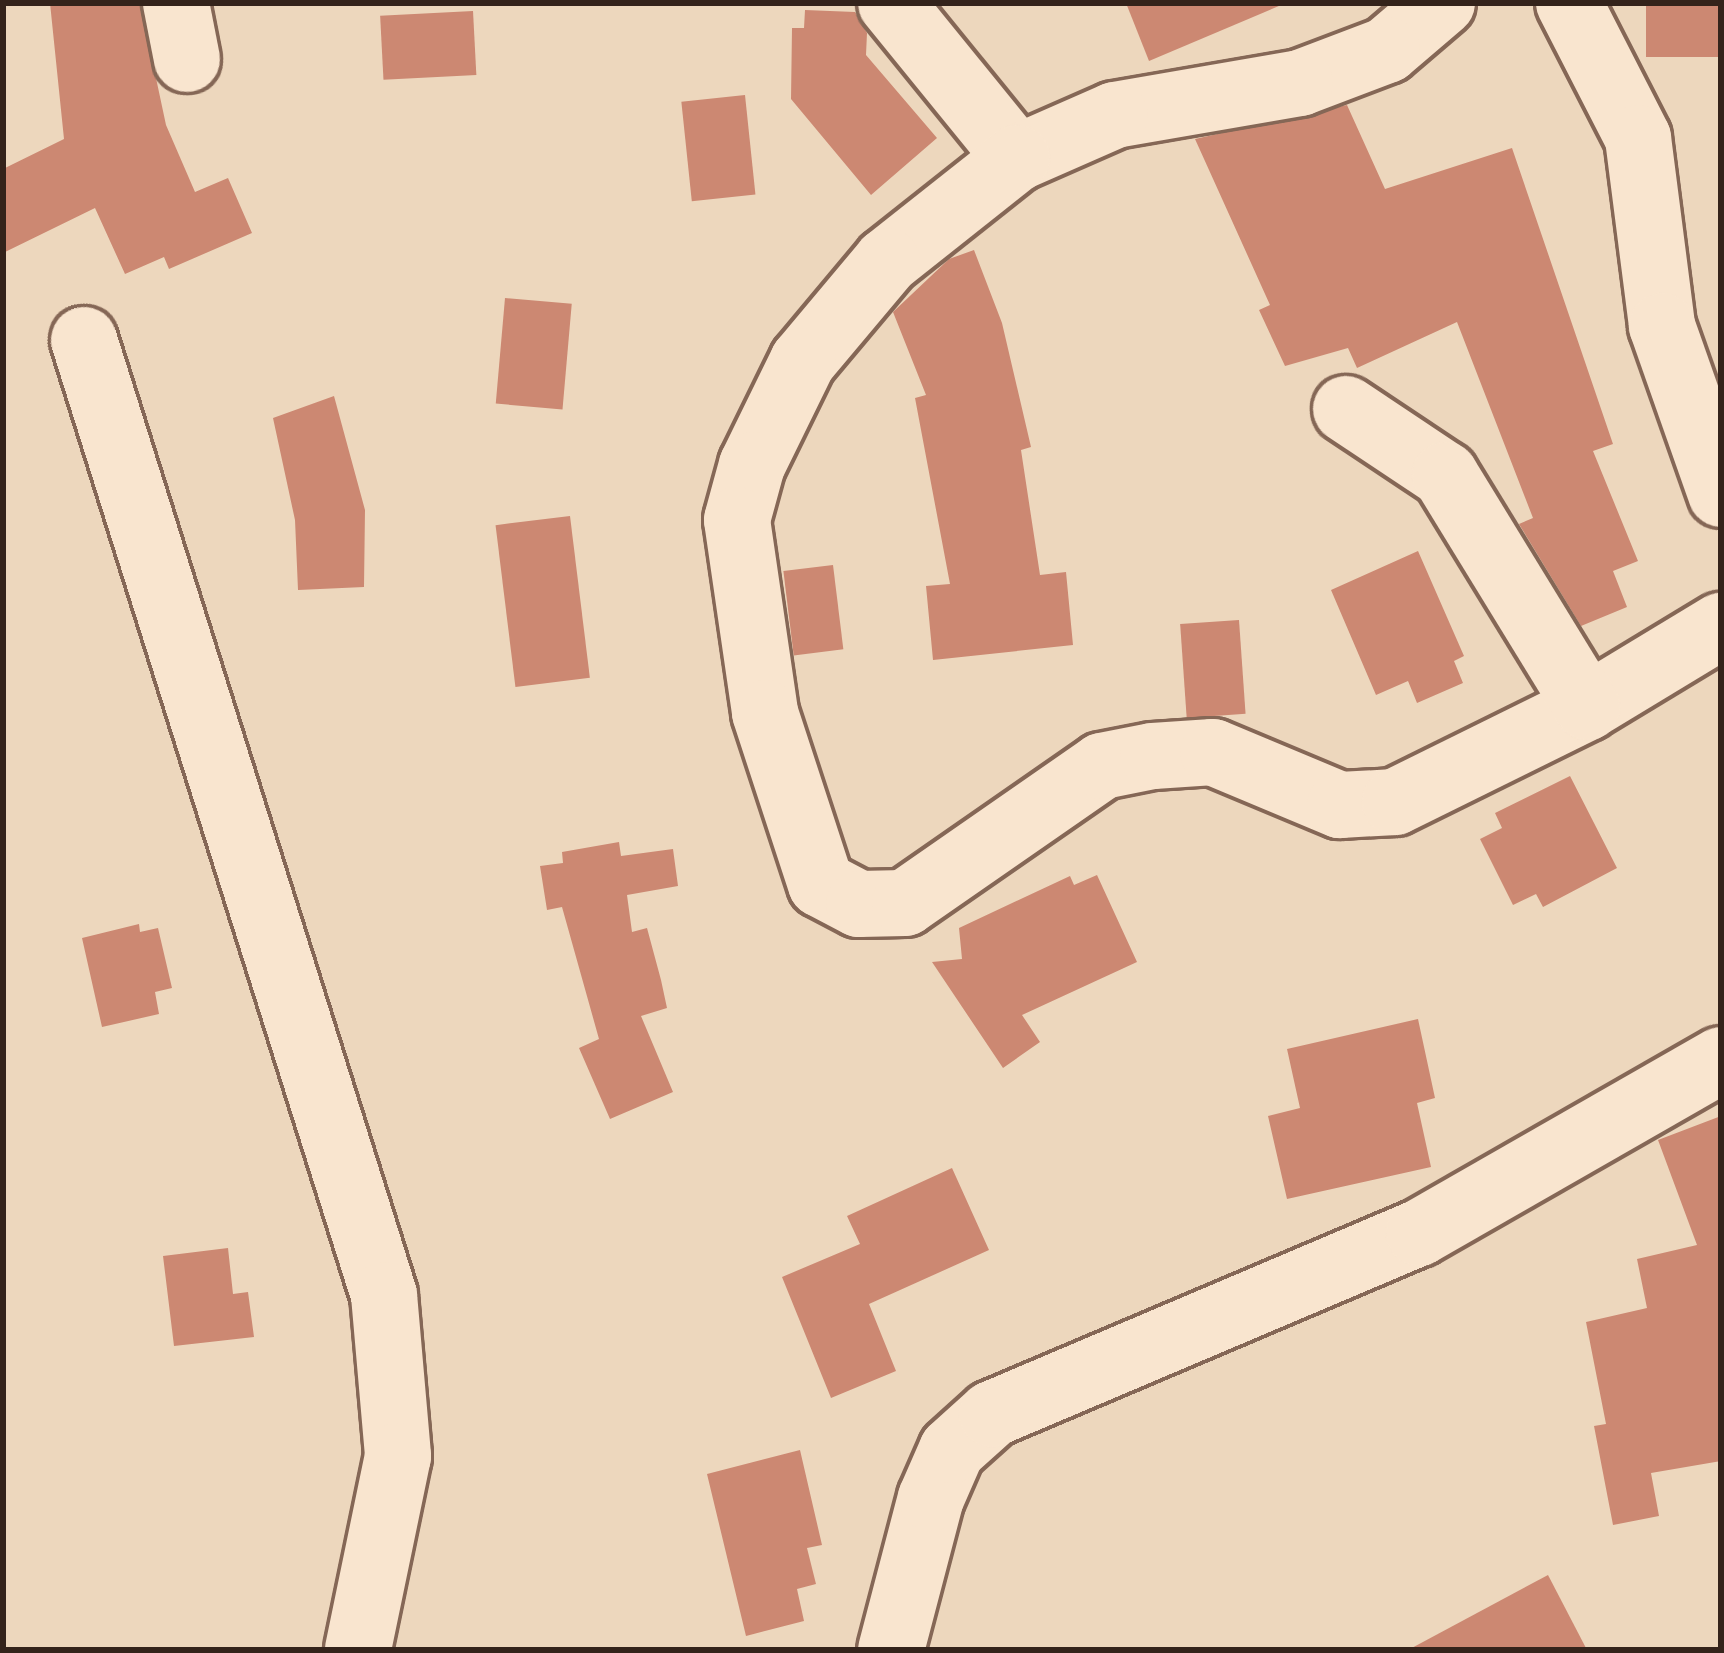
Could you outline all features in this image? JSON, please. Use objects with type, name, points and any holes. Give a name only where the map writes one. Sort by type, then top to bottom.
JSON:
[{"type":"street","points":[[891,3],[1017,158]]},
{"type":"street","points":[[1442,3],[1387,50],[1300,83],[1114,115],[1017,158],[887,261],[803,361],[752,465],[737,520],[765,713],[821,884],[860,904],[905,903],[1102,766],[1214,752],[1340,805],[1395,802],[1587,706],[1721,626]]},
{"type":"street","points":[[1569,3],[1638,137],[1662,326],[1721,494]]},
{"type":"street","points":[[84,340],[384,1295],[398,1456],[358,1650]]},
{"type":"street","points":[[1346,409],[1445,475],[1587,706]]},
{"type":"street","points":[[891,1650],[931,1498],[952,1450],[992,1414],[1419,1233],[1721,1060]]},
{"type":"building","points":[[50,3],[140,3],[166,125],[195,192],[228,178],[252,233],[169,269],[164,257],[125,274],[95,208],[3,253],[3,169],[64,139]]},
{"type":"building","points":[[1126,3],[1286,3],[1149,61]]},
{"type":"building","points":[[1646,3],[1721,3],[1721,57],[1646,57]]},
{"type":"building","points":[[805,10],[855,12],[867,33],[866,55],[937,138],[871,195],[791,99],[792,28],[804,28]]},
{"type":"building","points":[[473,11],[476,75],[383,80],[380,16]]},
{"type":"building","points":[[745,95],[755,194],[692,201],[681,102]]},
{"type":"building","points":[[1347,105],[1385,189],[1512,148],[1613,444],[1593,451],[1638,561],[1613,571],[1627,607],[1581,626],[1519,524],[1533,518],[1457,322],[1357,368],[1348,348],[1285,366],[1259,310],[1270,305],[1195,139]]},
{"type":"building","points":[[974,250],[1002,323],[1031,447],[1021,450],[1040,575],[1066,572],[1073,645],[933,660],[926,586],[950,584],[915,398],[926,395],[893,312],[949,259]]},
{"type":"building","points":[[505,298],[572,304],[563,409],[496,404]]},
{"type":"building","points":[[334,396],[365,510],[364,587],[298,590],[295,520],[273,418]]},
{"type":"building","points":[[570,516],[590,678],[515,687],[496,525]]},
{"type":"building","points":[[1418,551],[1464,656],[1454,661],[1463,683],[1417,703],[1408,681],[1376,695],[1331,590]]},
{"type":"building","points":[[833,565],[843,649],[794,655],[783,571]]},
{"type":"building","points":[[1239,620],[1246,714],[1187,718],[1180,624]]},
{"type":"building","points":[[1570,776],[1617,868],[1543,907],[1536,894],[1513,905],[1480,839],[1502,828],[1495,813]]},
{"type":"building","points":[[619,842],[621,856],[673,849],[678,886],[627,895],[632,932],[647,928],[667,1008],[641,1016],[673,1092],[610,1119],[579,1048],[599,1039],[562,907],[547,910],[540,866],[563,863],[562,852]]},
{"type":"building","points":[[1097,875],[1137,962],[1022,1015],[1040,1042],[1003,1068],[932,962],[962,959],[959,928],[1070,876],[1074,885]]},
{"type":"building","points":[[139,924],[140,932],[158,928],[172,988],[155,992],[159,1014],[102,1027],[82,938]]},
{"type":"building","points":[[1418,1019],[1435,1098],[1417,1103],[1431,1167],[1287,1199],[1268,1116],[1300,1108],[1287,1049]]},
{"type":"building","points":[[1721,1116],[1721,1461],[1651,1473],[1659,1516],[1613,1525],[1594,1426],[1606,1424],[1586,1322],[1647,1308],[1637,1259],[1697,1245],[1658,1140]]},
{"type":"building","points":[[952,1168],[989,1250],[869,1304],[896,1371],[831,1398],[782,1277],[860,1244],[847,1216]]},
{"type":"building","points":[[228,1248],[233,1294],[248,1292],[254,1337],[174,1346],[163,1256]]},
{"type":"building","points":[[800,1450],[822,1545],[807,1548],[816,1584],[797,1589],[804,1621],[746,1636],[707,1474]]},
{"type":"building","points":[[1548,1575],[1587,1650],[1408,1650]]}]
